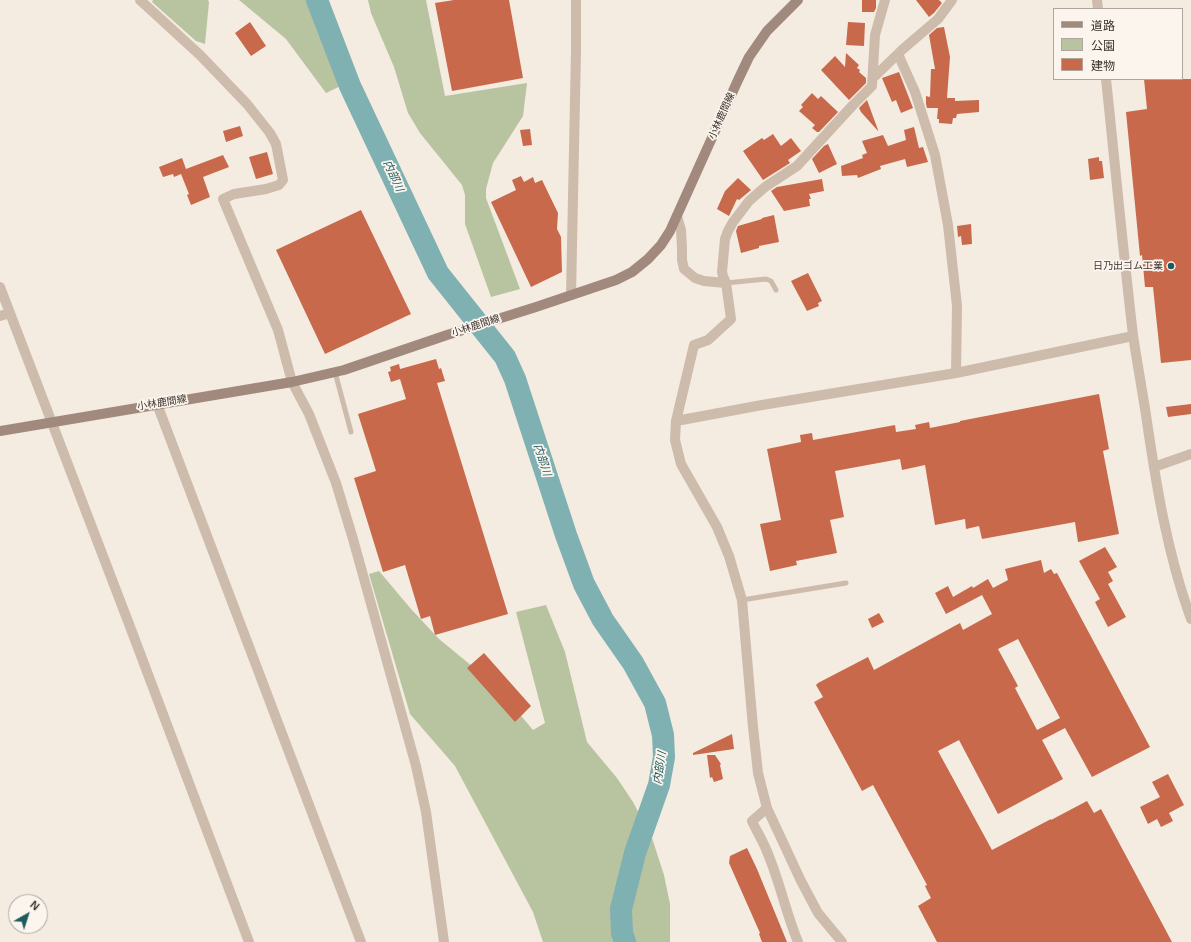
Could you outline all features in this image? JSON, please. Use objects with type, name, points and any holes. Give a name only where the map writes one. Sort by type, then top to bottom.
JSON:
[{"type":"main road","name":"小林鹿間線","points":[[0,431],[292,382],[335,372],[536,307],[616,280],[632,272],[648,259],[661,245],[670,230],[749,57],[767,32],[798,0]]},
{"type":"street","points":[[140,0],[200,55],[238,93],[270,133],[276,144],[283,180],[279,185],[266,189],[234,194],[223,199],[278,330],[292,382],[309,414],[336,484],[353,539],[416,766],[426,812],[444,942]]},
{"type":"street","points":[[571,295],[576,0]]},
{"type":"street","points":[[842,942],[818,913],[801,881],[767,808],[758,773],[742,600],[729,556],[716,527],[681,464],[675,440],[676,421],[694,344],[708,340],[731,319],[726,283],[722,272],[725,239],[733,222],[749,202],[765,187],[796,166],[872,86],[875,35],[885,0]]},
{"type":"street","points":[[873,78],[938,18],[952,0]]},
{"type":"street","points":[[898,54],[915,92],[935,155],[948,225],[957,306],[956,373]]},
{"type":"street","points":[[1106,80],[1134,336],[1154,467],[1174,566],[1191,619]]},
{"type":"street","points":[[677,216],[681,230],[682,260],[684,269],[695,278],[704,281],[726,283]]},
{"type":"street","points":[[0,287],[5,315],[52,422],[249,942]]},
{"type":"street","points":[[676,421],[956,373],[1134,336]]},
{"type":"street","points":[[157,404],[361,942]]},
{"type":"street","points":[[1154,467],[1191,454]]},
{"type":"street","points":[[767,808],[752,821],[768,853],[798,942]]},
{"type":"lane","points":[[726,283],[766,279],[771,282],[776,290]]},
{"type":"lane","points":[[335,372],[351,432]]},
{"type":"lane","points":[[742,600],[846,583]]},
{"type":"green space","points":[[153,0],[208,0],[205,44],[196,41],[152,2]]},
{"type":"green space","points":[[239,0],[316,0],[349,82],[326,93],[286,39]]},
{"type":"green space","points":[[368,0],[426,0],[445,96],[527,83],[523,116],[493,163],[486,189],[486,198],[520,289],[491,297],[465,224],[465,195],[462,185],[420,133],[408,113],[394,67],[371,13]]},
{"type":"green space","points":[[379,571],[439,639],[495,685],[533,730],[545,723],[516,612],[546,605],[565,652],[587,742],[617,778],[633,802],[652,838],[664,875],[670,904],[670,942],[543,942],[533,912],[455,766],[410,714],[369,574]]},
{"type":"building","points":[[454,0],[509,0],[523,78],[452,91],[435,3]]},
{"type":"building","points":[[862,0],[876,0],[876,8],[874,12],[862,12]]},
{"type":"building","points":[[916,0],[939,0],[942,3],[929,17]]},
{"type":"building","points":[[250,22],[266,46],[251,56],[235,33]]},
{"type":"building","points":[[848,22],[865,23],[864,46],[846,45]]},
{"type":"building","points":[[944,27],[950,57],[947,98],[955,98],[955,101],[979,100],[979,112],[957,114],[956,118],[953,118],[952,124],[939,123],[939,119],[937,119],[938,108],[927,108],[926,104],[926,96],[930,97],[931,69],[935,69],[929,35],[937,28]]},
{"type":"building","points":[[846,53],[859,65],[857,68],[860,70],[859,72],[866,78],[866,83],[849,100],[821,70],[835,56],[845,67]]},
{"type":"building","points":[[899,72],[913,108],[901,113],[896,100],[892,102],[882,78]]},
{"type":"building","points":[[1191,79],[1191,360],[1161,363],[1153,287],[1145,287],[1142,255],[1140,256],[1126,112],[1147,109],[1144,80]]},
{"type":"building","points":[[812,93],[818,99],[821,96],[838,112],[819,132],[812,128],[815,125],[799,111],[803,107],[801,105]]},
{"type":"building","points":[[867,100],[878,130],[878,131],[859,108]]},
{"type":"building","points":[[240,126],[243,136],[226,142],[223,131]]},
{"type":"building","points":[[914,127],[919,148],[923,147],[928,162],[907,167],[905,159],[880,166],[881,169],[858,178],[857,175],[842,176],[841,166],[863,158],[862,155],[867,153],[862,141],[883,135],[888,146],[906,140],[904,130]]},
{"type":"building","points":[[530,129],[532,145],[523,146],[520,130]]},
{"type":"building","points":[[773,134],[781,146],[791,138],[801,151],[788,160],[790,163],[763,180],[743,151],[762,138],[764,140]]},
{"type":"building","points":[[828,144],[837,164],[819,173],[812,159],[824,146]]},
{"type":"building","points":[[267,152],[273,174],[256,179],[249,157]]},
{"type":"building","points":[[223,155],[229,167],[203,177],[210,197],[191,205],[187,195],[189,194],[181,174],[174,177],[173,174],[163,177],[159,167],[182,158],[186,169]]},
{"type":"building","points":[[1099,157],[1099,161],[1102,161],[1104,178],[1090,180],[1088,159]]},
{"type":"building","points":[[521,176],[524,182],[533,177],[535,183],[542,180],[558,213],[557,229],[561,237],[562,272],[531,287],[491,202],[516,190],[512,180]]},
{"type":"building","points":[[738,178],[751,190],[739,200],[737,199],[729,216],[717,209],[725,191]]},
{"type":"building","points":[[822,179],[824,191],[809,194],[811,199],[809,199],[810,206],[784,211],[771,191],[777,187]]},
{"type":"building","points":[[361,210],[411,314],[325,354],[276,250]]},
{"type":"building","points":[[774,215],[779,242],[759,246],[759,248],[741,253],[736,231],[738,226]]},
{"type":"building","points":[[971,224],[972,244],[962,245],[961,236],[958,237],[957,226]]},
{"type":"building","points":[[808,273],[822,301],[818,303],[819,306],[807,311],[791,281]]},
{"type":"building","points":[[436,359],[439,369],[441,368],[445,381],[437,383],[508,614],[435,635],[430,616],[421,619],[405,565],[383,572],[354,478],[376,471],[358,414],[406,399],[400,379],[391,382],[388,372],[391,371],[390,367],[399,364],[400,369]]},
{"type":"building","points":[[1099,394],[1109,449],[1103,451],[1119,534],[1078,542],[1075,522],[982,539],[979,526],[966,529],[965,519],[935,525],[925,465],[902,470],[900,459],[835,471],[844,517],[830,520],[837,553],[796,561],[797,565],[770,571],[760,524],[781,520],[767,449],[801,442],[800,435],[812,433],[813,440],[895,425],[896,432],[916,429],[915,425],[929,422],[930,428]]},
{"type":"building","points":[[1191,404],[1191,414],[1168,417],[1166,407]]},
{"type":"building","points":[[1105,547],[1117,567],[1108,572],[1113,581],[1108,584],[1126,617],[1108,627],[1095,602],[1100,599],[1079,561]]},
{"type":"building","points":[[1041,560],[1044,573],[1051,569],[1054,574],[1057,573],[1150,747],[1092,777],[1065,728],[1042,740],[1063,779],[998,814],[959,740],[938,751],[992,850],[1087,801],[1094,813],[1101,809],[1172,942],[937,942],[918,906],[931,898],[925,886],[927,885],[873,785],[862,791],[814,702],[823,697],[816,685],[818,683],[868,657],[874,670],[960,623],[963,630],[992,614],[982,595],[946,614],[935,593],[948,586],[953,597],[988,579],[993,588],[1008,580],[1005,569]],"holes":[[[1018,639],[1060,718],[1037,730],[1015,688],[1018,686],[998,649]]]},
{"type":"building","points":[[879,613],[884,622],[872,628],[868,619]]},
{"type":"building","points":[[484,653],[531,706],[515,722],[467,668]]},
{"type":"building","points":[[732,734],[734,749],[693,755],[693,753]]},
{"type":"building","points":[[707,755],[715,755],[721,764],[723,779],[714,782],[712,777],[710,778]]},
{"type":"building","points":[[1168,774],[1184,805],[1169,813],[1173,821],[1161,827],[1157,819],[1148,824],[1140,807],[1160,797],[1152,782]]},
{"type":"building","points":[[747,848],[787,942],[762,942],[760,933],[729,863],[730,856]]},
{"type":"waterway","name":"内部川","points":[[317,0],[350,86],[438,273],[505,357],[515,379],[566,535],[584,584],[603,620],[633,663],[655,703],[663,735],[664,757],[659,785],[635,853],[621,909],[622,933],[625,942]]},
{"type":"place","name":"日乃出ゴム工業","points":[[1171,266]]}]
